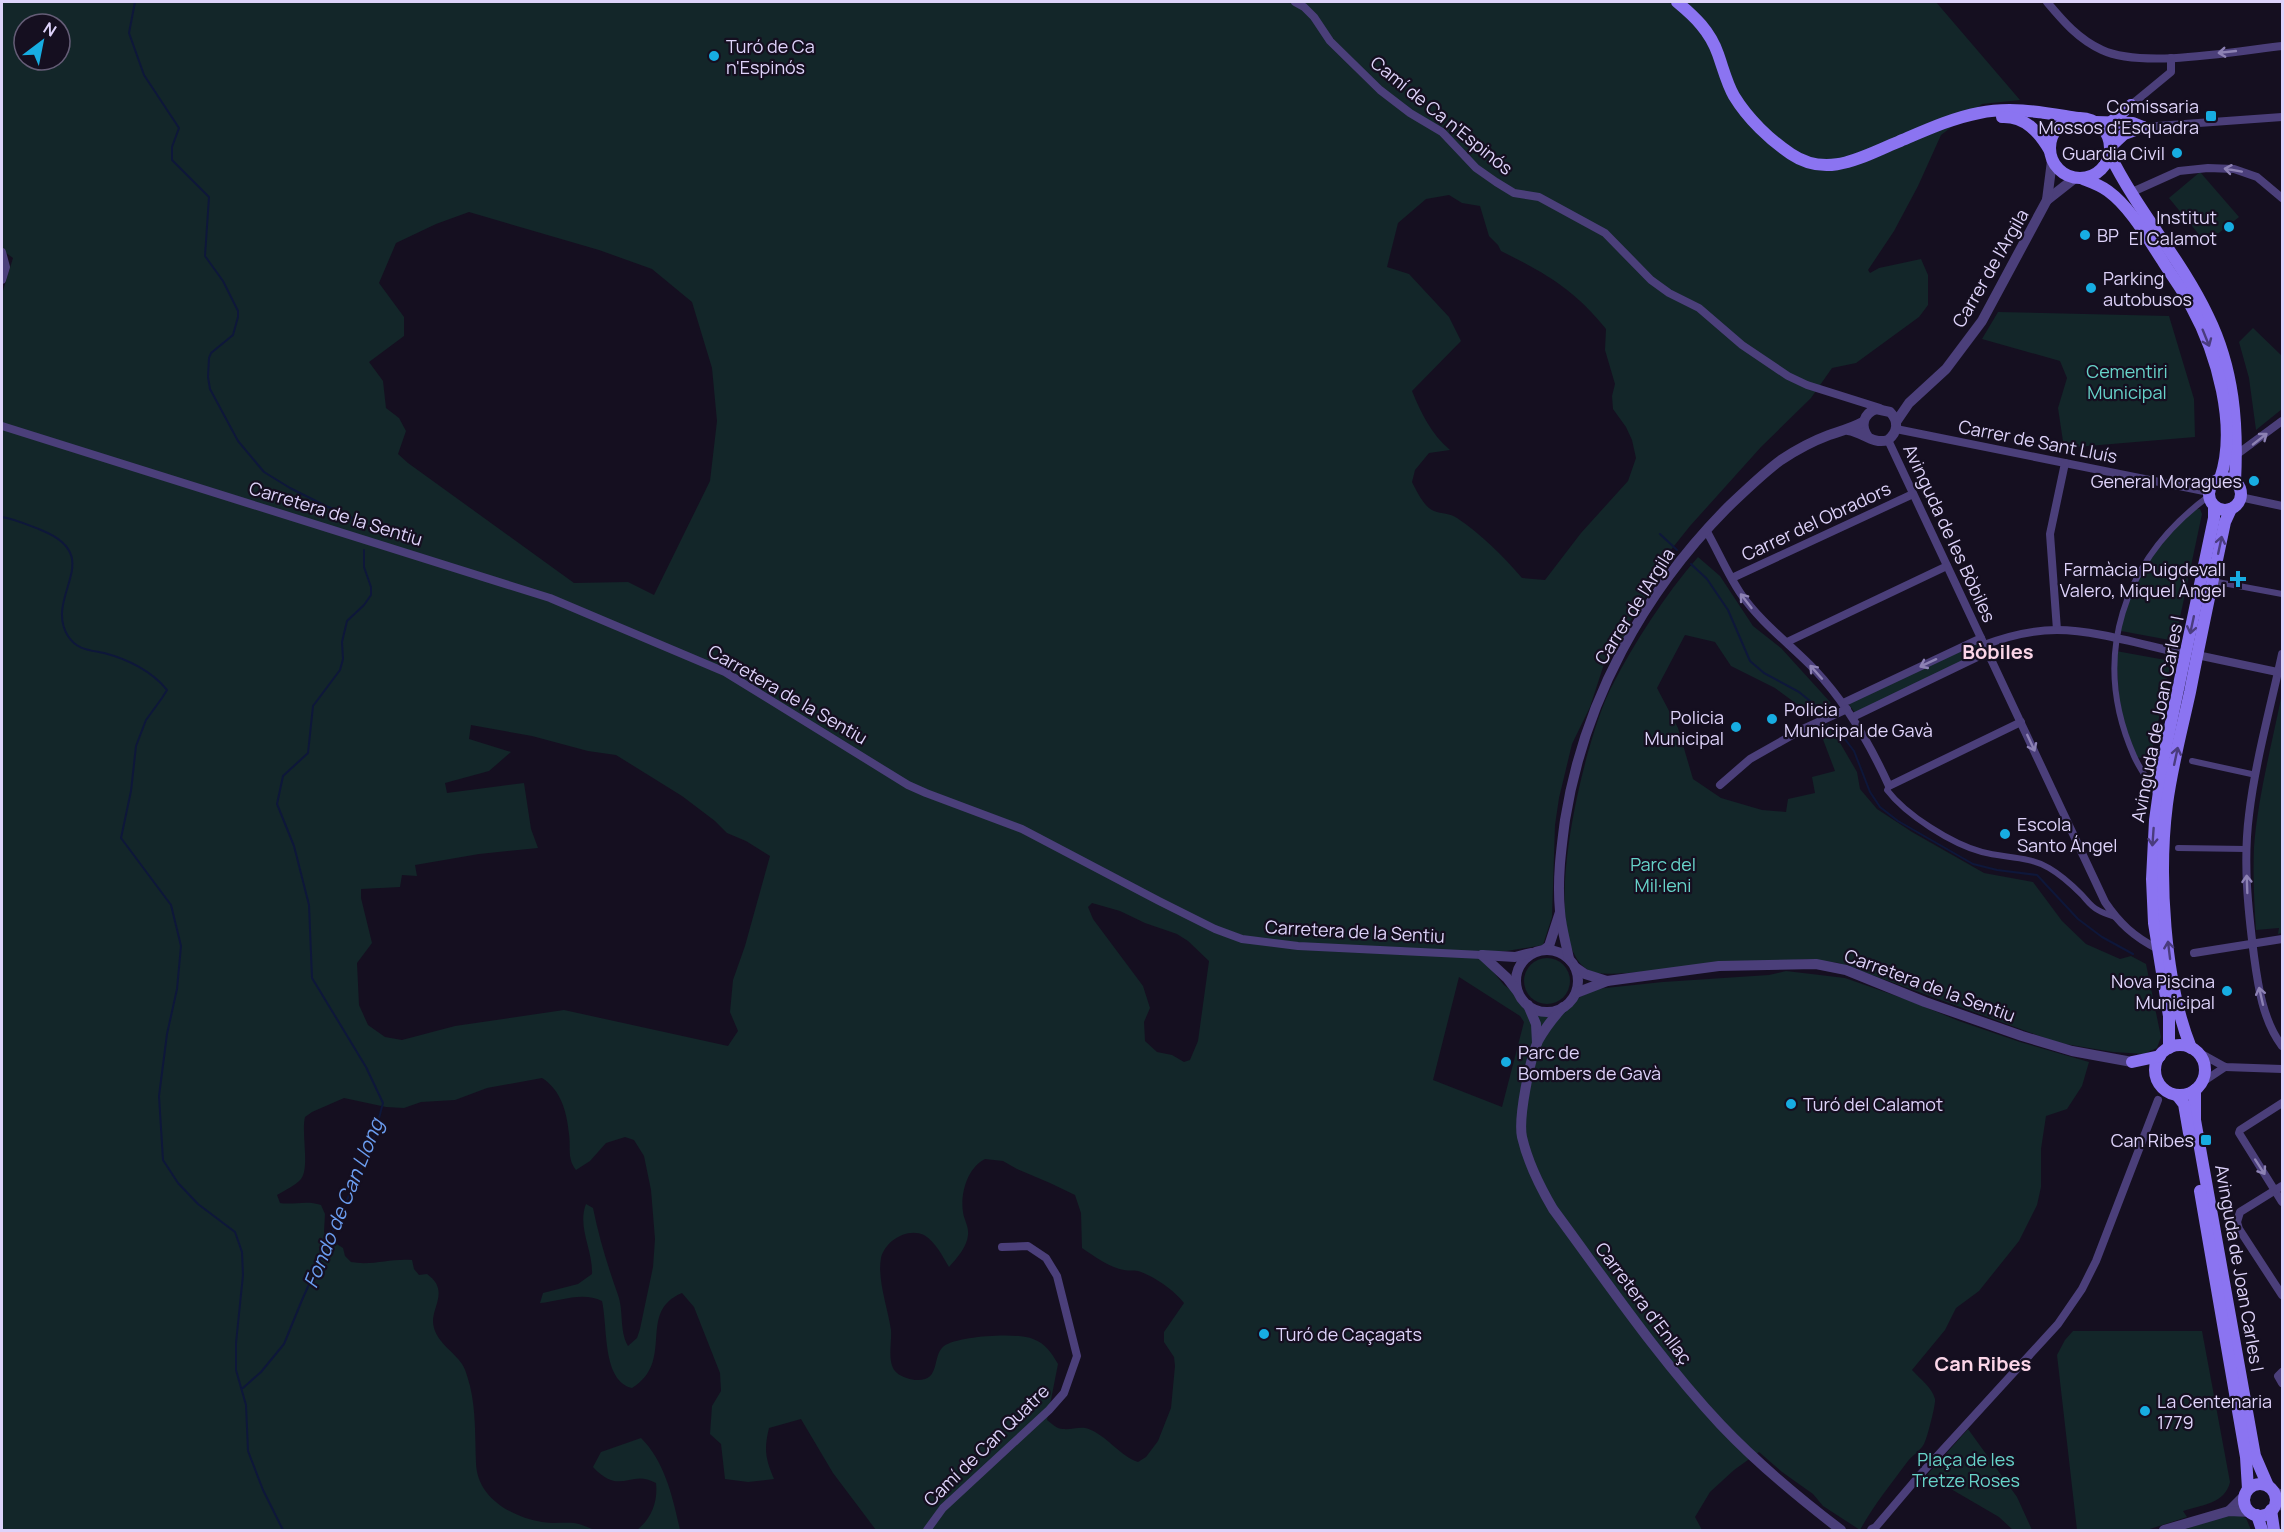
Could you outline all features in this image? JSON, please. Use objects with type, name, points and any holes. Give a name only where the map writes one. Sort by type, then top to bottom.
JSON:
[{"type":"main road","points":[[1668,2],[1694,22],[1704,35],[1714,55],[1725,89],[1746,121],[1788,159],[1801,167],[1825,172],[1851,168],[1945,130],[1992,117],[2020,119],[2035,130],[2062,172],[2107,190],[2126,210],[2156,250],[2199,321],[2211,352],[2223,399],[2226,458],[2220,479]]},
{"type":"main road","points":[[1677,2],[1708,32],[1734,96],[1750,117],[1791,154],[1814,164],[1833,166],[1852,162],[1898,142],[1978,113],[2007,110],[2095,122],[2138,125]]},
{"type":"main road","points":[[2111,122],[2131,105]]},
{"type":"main road","points":[[2131,105],[2129,114],[2138,125]]},
{"type":"main road","points":[[2051,156],[2052,136],[2058,127],[2068,120],[2078,118]]},
{"type":"main road","points":[[2095,122],[2106,132],[2110,151],[2130,193],[2199,299],[2216,333],[2228,368],[2234,397],[2235,482]]},
{"type":"main road","points":[[2079,178],[2100,171],[2110,151],[2124,134],[2138,125]]},
{"type":"main road","points":[[2220,479],[2230,479],[2235,482],[2240,490],[2240,498],[2231,509],[2223,510],[2211,498],[2214,483],[2220,479]]},
{"type":"main road","name":"Avinguda de Joan Carles I","points":[[2194,1050],[2180,1017],[2170,956],[2163,876],[2167,803],[2214,518],[2211,498]]},
{"type":"main road","name":"Avinguda de Joan Carles I","points":[[2164,1052],[2169,1016],[2158,949],[2152,879],[2157,795],[2225,522],[2231,509]]},
{"type":"main road","points":[[2132,1062],[2181,1045],[2194,1050],[2205,1066],[2205,1075],[2198,1087],[2186,1094],[2174,1094],[2158,1100],[2156,1065],[2164,1052]]},
{"type":"main road","points":[[2132,1062],[2174,1094]]},
{"type":"main road","name":"Avinguda de Joan Carles I","points":[[2198,1087],[2195,1120],[2255,1456],[2274,1490]]},
{"type":"main road","name":"Avinguda de Joan Carles I","points":[[2174,1094],[2184,1104],[2246,1457],[2247,1492]]},
{"type":"main road","points":[[2262,1530],[2254,1514],[2245,1504],[2247,1492],[2258,1484],[2274,1490],[2276,1508],[2274,1530]]},
{"type":"main road","points":[[2254,1514],[2265,1515],[2276,1508]]},
{"type":"street","name":"Camí de Ca n'Espinós","points":[[1295,2],[1314,17],[1330,41],[1380,90],[1410,113],[1442,132],[1476,168],[1496,182],[1514,193],[1539,197],[1605,233],[1651,280],[1669,293],[1699,308],[1742,345],[1788,376],[1807,385],[1885,410]]},
{"type":"street","points":[[2047,2],[2076,34],[2104,51],[2136,58],[2171,58],[2283,46]]},
{"type":"street","points":[[2131,105],[2171,72],[2171,58]]},
{"type":"street","points":[[2138,125],[2283,117]]},
{"type":"street","name":"Carrer de l'Argila","points":[[1896,425],[1909,403],[1946,369],[1982,321],[2047,200],[2051,156]]},
{"type":"street","points":[[2130,193],[2179,171],[2208,168],[2234,169],[2257,177],[2281,196]]},
{"type":"street","name":"Carrer de l'Argila","points":[[2047,200],[2079,178]]},
{"type":"street","points":[[2,252],[6,267],[2,280]]},
{"type":"street","points":[[1857,401],[1863,408],[1864,432],[1868,437]]},
{"type":"street","name":"Carrer de l'Argila","points":[[1885,410],[1909,403]]},
{"type":"street","points":[[1848,430],[1860,432],[1875,441],[1888,440],[1896,425],[1885,410],[1871,410],[1864,420]]},
{"type":"street","name":"Carrer de l'Argila","points":[[1572,963],[1560,911],[1560,853],[1571,786],[1584,736],[1597,701],[1620,654],[1677,565],[1706,530],[1753,483],[1781,460],[1820,439],[1848,430],[1864,420]]},
{"type":"street","points":[[2236,455],[2283,421]]},
{"type":"street","name":"Carrer de Sant Lluís","points":[[1896,425],[2211,498]]},
{"type":"street","name":"Carretera de la Sentiu","points":[[2,426],[550,598],[719,669],[908,785],[926,794],[1022,829],[1159,901],[1215,929],[1242,939],[1298,946],[1515,957],[1539,951]]},
{"type":"street","name":"Avinguda de les Bòbiles","points":[[1888,440],[2105,902],[2127,930],[2158,949]]},
{"type":"street","points":[[2057,630],[2050,534],[2065,463]]},
{"type":"street","name":"Carrer del Obradors","points":[[1732,578],[1913,494]]},
{"type":"street","points":[[2157,795],[2134,758],[2121,721],[2113,668],[2117,639],[2126,600],[2145,561],[2176,523],[2211,498]]},
{"type":"street","points":[[2240,498],[2283,506]]},
{"type":"street","points":[[1706,530],[1741,594],[1853,717],[1875,755],[1889,786],[1887,790],[1894,800],[1921,822],[1958,842],[1981,852],[2028,860],[2048,867],[2073,886],[2096,910],[2115,916]]},
{"type":"street","points":[[1787,642],[1947,566]]},
{"type":"street","points":[[2212,581],[2283,594]]},
{"type":"street","points":[[1720,785],[1750,759],[1845,706],[1984,645],[2021,633],[2057,630],[2117,639],[2281,673]]},
{"type":"street","points":[[1853,717],[1984,645]]},
{"type":"street","points":[[2283,654],[2281,673],[2256,775],[2249,814],[2246,881],[2256,973],[2267,1017],[2283,1046]]},
{"type":"street","points":[[1889,786],[2020,722]]},
{"type":"street","points":[[2192,761],[2256,775]]},
{"type":"street","points":[[2178,848],[2247,849]]},
{"type":"street","name":"Carrer de l'Argila","points":[[1539,951],[1549,946],[1560,911]]},
{"type":"street","points":[[2194,953],[2283,939]]},
{"type":"street","points":[[1482,955],[1508,978],[1518,993],[1528,1005],[1545,1011],[1563,1007],[1576,993],[1578,975],[1572,963],[1553,950],[1539,951],[1526,958],[1517,974],[1518,993]]},
{"type":"street","name":"Carretera de la Sentiu","points":[[1572,963],[1585,974],[1607,981]]},
{"type":"street","name":"Carretera de la Sentiu","points":[[1576,993],[1607,981],[1719,966],[1772,967],[1816,964],[1846,969],[1925,1002],[2022,1036],[2072,1051],[2132,1062]]},
{"type":"street","name":"Carretera d'Enllaç","points":[[1528,1005],[1536,1024],[1537,1043],[1522,1112],[1522,1135],[1532,1169],[1553,1209],[1673,1370],[1721,1424],[1776,1477],[1841,1530]]},
{"type":"street","name":"Carretera d'Enllaç","points":[[1537,1043],[1563,1007]]},
{"type":"street","points":[[2194,1050],[2225,1067],[2283,1070]]},
{"type":"street","points":[[2198,1087],[2225,1067]]},
{"type":"street","points":[[1873,1530],[1926,1467],[2058,1324],[2082,1289],[2096,1262],[2158,1100]]},
{"type":"street","points":[[2283,1103],[2239,1132],[2279,1188],[2283,1202]]},
{"type":"street","points":[[2279,1188],[2240,1212],[2237,1222],[2239,1229],[2283,1295]]},
{"type":"street","name":"Camí de Can Quatre","points":[[927,1530],[943,1508],[1049,1410],[1064,1393],[1077,1356],[1057,1276],[1046,1258],[1028,1246],[1002,1247]]},
{"type":"street","points":[[2229,1511],[2247,1492]]},
{"type":"street","points":[[2164,1530],[2229,1511],[2254,1514]]},
{"type":"green space","points":[[2,2],[1936,2],[2020,100],[1982,104],[1941,135],[1894,231],[1868,270],[1870,273],[1879,268],[1921,259],[1928,275],[1928,305],[1919,317],[1856,363],[1832,368],[1811,398],[1761,447],[1666,556],[1653,577],[1645,598],[1629,623],[1626,635],[1605,661],[1590,707],[1572,744],[1555,825],[1552,917],[1543,945],[1507,951],[1477,952],[1504,985],[1554,1020],[1578,998],[1596,989],[1769,975],[1786,971],[1845,978],[2020,1042],[2089,1062],[2082,1086],[2067,1109],[2046,1116],[2041,1149],[2041,1187],[2037,1205],[2019,1241],[1979,1291],[1956,1308],[1945,1330],[1912,1370],[1929,1387],[1935,1399],[1931,1422],[1921,1449],[1908,1461],[1860,1530],[1823,1506],[1813,1494],[1759,1452],[1734,1470],[1710,1492],[1695,1517],[1702,1530],[876,1530],[833,1473],[801,1419],[769,1428],[766,1454],[774,1479],[748,1482],[725,1479],[721,1444],[710,1434],[712,1406],[721,1391],[720,1373],[694,1307],[682,1293],[668,1301],[661,1312],[652,1364],[645,1377],[632,1388],[622,1383],[611,1364],[602,1301],[579,1297],[540,1303],[543,1293],[578,1284],[592,1274],[583,1221],[586,1204],[593,1208],[620,1301],[623,1334],[628,1346],[637,1338],[640,1329],[653,1267],[655,1239],[651,1190],[644,1156],[634,1140],[625,1137],[606,1143],[590,1161],[576,1170],[570,1157],[570,1139],[565,1110],[554,1089],[542,1078],[487,1088],[455,1100],[421,1102],[404,1108],[386,1107],[344,1098],[312,1112],[305,1117],[304,1124],[304,1174],[296,1184],[277,1195],[280,1203],[321,1205],[325,1214],[324,1232],[329,1239],[343,1248],[345,1256],[351,1262],[412,1260],[414,1269],[419,1275],[427,1274],[434,1281],[439,1294],[434,1314],[434,1328],[439,1338],[462,1364],[467,1375],[473,1405],[478,1475],[489,1496],[519,1516],[546,1523],[577,1524],[596,1530],[2,1530],[2,294],[13,258],[2,250]],"holes":[[[1449,195],[1462,203],[1480,206],[1489,236],[1501,251],[1558,283],[1582,303],[1606,329],[1605,350],[1615,384],[1612,396],[1613,409],[1626,427],[1636,458],[1628,481],[1581,533],[1545,580],[1522,578],[1466,524],[1454,516],[1434,511],[1427,506],[1412,482],[1415,470],[1429,453],[1450,450],[1427,423],[1412,391],[1461,341],[1449,317],[1409,274],[1387,267],[1398,223],[1426,199]],[[469,212],[599,250],[652,269],[692,302],[712,368],[717,421],[710,481],[654,595],[628,582],[574,583],[398,454],[406,431],[399,418],[386,408],[383,381],[369,362],[404,336],[404,317],[379,283],[396,243],[436,224]],[[471,725],[616,755],[682,796],[727,833],[746,841],[770,856],[733,980],[730,1012],[738,1031],[728,1046],[564,1010],[455,1026],[402,1040],[385,1037],[368,1025],[359,1005],[357,963],[372,943],[361,889],[400,887],[402,875],[417,876],[415,865],[479,854],[538,848],[531,829],[524,783],[447,793],[445,783],[489,771],[511,752],[469,739]],[[1092,903],[1120,911],[1177,934],[1209,961],[1198,1041],[1190,1060],[1184,1062],[1172,1055],[1157,1052],[1145,1041],[1144,1022],[1150,1008],[1143,986],[1093,919],[1088,907]],[[1459,977],[1520,1016],[1524,1022],[1502,1107],[1433,1080]],[[985,1159],[1003,1161],[1075,1195],[1081,1213],[1082,1248],[1113,1267],[1138,1271],[1151,1276],[1169,1288],[1184,1303],[1164,1332],[1164,1342],[1174,1357],[1175,1366],[1171,1408],[1158,1441],[1146,1457],[1138,1462],[1091,1430],[1061,1429],[1047,1420],[1058,1364],[1048,1349],[1033,1339],[1002,1336],[974,1338],[951,1343],[940,1350],[933,1373],[923,1380],[904,1377],[893,1367],[890,1357],[891,1330],[880,1275],[883,1252],[898,1237],[917,1233],[932,1241],[949,1267],[966,1244],[968,1232],[962,1205],[964,1189],[970,1174]]]},
{"type":"green space","points":[[2200,172],[2239,217],[2206,243],[2169,198]]},
{"type":"green space","name":"Cementiri Municipal","points":[[1998,312],[2169,316],[2194,399],[2195,437],[2064,448],[2058,408],[2067,378],[2060,361],[1982,339]]},
{"type":"green space","points":[[2253,328],[2282,356],[2282,409],[2256,430],[2249,378],[2239,342]]},
{"type":"green space","points":[[2196,509],[2200,509],[2202,514],[2175,641],[2121,631],[2138,579],[2158,548]]},
{"type":"green space","name":"Parc del Mil·leni","points":[[1698,557],[1720,576],[1753,626],[1781,648],[1831,703],[1813,716],[1775,688],[1731,666],[1715,642],[1685,635],[1657,688],[1678,728],[1693,779],[1721,798],[1762,810],[1786,812],[1788,799],[1815,793],[1812,777],[1835,771],[1819,729],[1829,724],[1857,772],[1860,789],[1877,809],[1984,873],[2033,882],[2062,921],[2086,944],[2120,959],[2131,956],[2146,964],[2161,1037],[2157,1048],[2144,1054],[2113,1052],[2059,1043],[1839,963],[1807,959],[1628,973],[1602,974],[1588,970],[1573,950],[1565,918],[1565,878],[1570,833],[1590,745],[1612,686],[1630,652],[1662,603]]},
{"type":"green space","points":[[1980,642],[1983,651],[1855,713],[1848,703]]},
{"type":"green space","points":[[2116,651],[2171,661],[2150,760],[2136,757],[2123,721]]},
{"type":"green space","points":[[2282,693],[2282,933],[2278,934],[2279,928],[2256,930],[2254,847],[2266,770]]},
{"type":"green space","points":[[1547,958],[1556,959],[1564,964],[1569,972],[1569,990],[1564,998],[1556,1003],[1547,1004],[1538,1003],[1530,998],[1525,990],[1524,981],[1525,972],[1530,964],[1538,959]]},
{"type":"green space","name":"La Centenaria 1779","points":[[2073,1331],[2202,1331],[2230,1482],[2223,1495],[2211,1502],[2183,1511],[2187,1517],[2147,1530],[2077,1530],[2057,1355]]},
{"type":"green space","name":"Plaça de les Tretze Roses","points":[[1968,1429],[2017,1497],[2032,1530],[2013,1530],[1999,1517],[1927,1475]]},
{"type":"green space","points":[[641,1438],[662,1469],[671,1493],[680,1530],[637,1530],[647,1520],[653,1509],[656,1483],[639,1478],[611,1480],[593,1467],[601,1452]]},
{"type":"green space","points":[[2238,1515],[2246,1518],[2251,1530],[2182,1530],[2226,1516]]},
{"type":"waterway","name":"Fondo de Can Llong","points":[[135,2],[129,33],[144,75],[179,128],[172,147],[172,160],[209,197],[205,256],[223,281],[238,311],[233,335],[211,353],[209,358],[210,389],[238,441],[264,472],[328,507],[347,513],[361,528]]},
{"type":"waterway","points":[[2,517],[41,530],[60,541],[70,552],[72,565],[62,621],[72,641],[84,649],[130,662],[154,677],[167,690],[146,720],[136,746],[131,791],[121,838],[171,905],[181,946],[177,989],[167,1034],[159,1096],[163,1160],[178,1183],[198,1204],[235,1232],[242,1252],[243,1275],[236,1343],[236,1370],[246,1405],[248,1451],[263,1490],[283,1530]]},
{"type":"waterway","points":[[1660,534],[1677,550]]},
{"type":"waterway","name":"Fondo de Can Llong","points":[[243,1388],[261,1372],[284,1344],[372,1144],[383,1103],[366,1067],[312,978],[309,905],[294,846],[277,804],[283,776],[308,753],[313,706],[340,670],[343,659],[342,642],[347,621],[371,595],[371,587],[364,567],[364,550]]},
{"type":"waterway","points":[[1691,564],[1707,579],[1728,610],[1750,661],[1764,673],[1799,692],[1826,714]]},
{"type":"waterway","points":[[1835,726],[1854,751],[1870,792],[1880,807],[1898,821],[1973,864],[1997,870],[2037,875],[2078,919],[2102,937],[2133,954]]},
{"type":"place","name":"Turó de Ca n'Espinós","points":[[714,56]]},
{"type":"place","name":"Comissaria Mossos d'Esquadra","points":[[2211,116]]},
{"type":"place","name":"Guardia Civil","points":[[2177,153]]},
{"type":"place","name":"Institut El Calamot","points":[[2229,227]]},
{"type":"place","name":"BP","points":[[2085,235]]},
{"type":"place","name":"Parking autobusos","points":[[2091,288]]},
{"type":"place","name":"General Moragues","points":[[2254,481]]},
{"type":"place","name":"Farmàcia Puigdevall Valero, Miquel Àngel","points":[[2238,579]]},
{"type":"place","name":"Policia Municipal de Gavà","points":[[1772,719]]},
{"type":"place","name":"Policia Municipal","points":[[1736,727]]},
{"type":"place","name":"Escola Santo Ángel","points":[[2005,834]]},
{"type":"place","name":"Nova Piscina Municipal","points":[[2227,991]]},
{"type":"place","name":"Parc de Bombers de Gavà","points":[[1506,1062]]},
{"type":"place","name":"Turó del Calamot","points":[[1791,1104]]},
{"type":"place","name":"Can Ribes","points":[[2206,1140]]},
{"type":"place","name":"Turó de Caçagats","points":[[1264,1334]]},
{"type":"place","name":"La Centenaria 1779","points":[[2145,1411]]},
{"type":"district","name":"Bòbiles","points":[[1998,651]]},
{"type":"district","name":"Can Ribes","points":[[1983,1363]]}]
